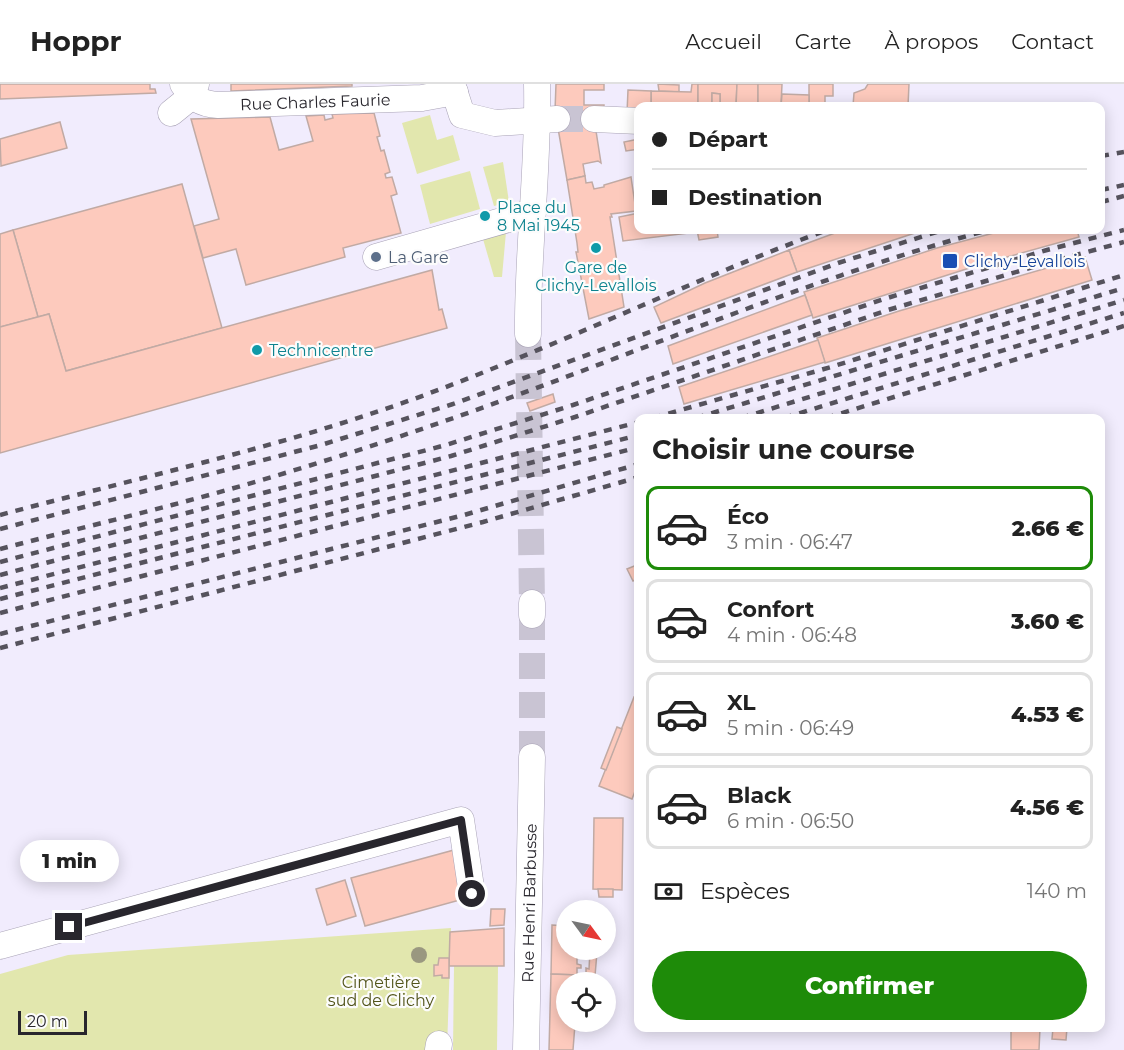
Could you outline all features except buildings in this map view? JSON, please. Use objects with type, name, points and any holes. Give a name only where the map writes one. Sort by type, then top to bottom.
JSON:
[{"type":"street","points":[[528,334],[527,282],[533,212],[547,119],[537,84]]},
{"type":"street","points":[[171,113],[190,88]]},
{"type":"street","name":"Rue Charles Faurie","points":[[190,88],[206,104],[218,105],[422,98],[453,88]]},
{"type":"street","points":[[453,88],[462,115],[495,123],[547,119]]},
{"type":"street","points":[[594,119],[634,121]]},
{"type":"street","points":[[376,257],[533,212]]},
{"type":"street","name":"Rue Henri Barbusse","points":[[526,1050],[532,757]]},
{"type":"street","points":[[0,946],[461,820],[472,894]]},
{"type":"green space","points":[[430,115],[437,140],[453,135],[460,160],[417,174],[402,123]]},
{"type":"green space","points":[[503,162],[509,202],[494,206],[483,167]]},
{"type":"green space","points":[[470,171],[480,209],[430,224],[420,185]]},
{"type":"green space","points":[[506,232],[502,277],[494,277],[483,239]]},
{"type":"green space","name":"Cimetière sud de Clichy","points":[[451,928],[447,1050],[0,1050],[0,974],[68,955]]},
{"type":"green space","points":[[454,966],[498,966],[497,1050],[453,1050]]},
{"type":"tunnel","points":[[557,119],[594,119]]},
{"type":"tunnel","points":[[528,334],[532,603]]},
{"type":"tunnel","points":[[532,615],[532,757]]},
{"type":"railway","points":[[1105,155],[1124,152]]},
{"type":"railway","points":[[1105,189],[1124,185]]},
{"type":"railway","points":[[1105,201],[1124,196]]},
{"type":"railway","points":[[0,562],[446,445],[573,405],[884,299],[1047,250],[1124,230]]},
{"type":"railway","points":[[0,515],[258,448],[411,400],[516,359],[722,271],[816,234]]},
{"type":"railway","points":[[0,529],[321,445],[453,404],[838,263],[930,234]]},
{"type":"railway","points":[[0,549],[206,496],[341,456],[510,398],[850,272],[975,234]]},
{"type":"railway","points":[[0,575],[451,456],[575,417],[888,310],[1124,242]]},
{"type":"railway","points":[[667,414],[831,367],[1124,275]]},
{"type":"railway","points":[[709,414],[1124,288]]},
{"type":"railway","points":[[754,414],[1124,300]]},
{"type":"railway","points":[[797,414],[1124,313]]},
{"type":"railway","points":[[839,414],[1124,326]]},
{"type":"railway","points":[[0,588],[634,423]]},
{"type":"railway","points":[[0,599],[634,436]]},
{"type":"railway","points":[[0,613],[634,448]]},
{"type":"railway","points":[[0,634],[464,515],[634,465]]},
{"type":"railway","points":[[0,648],[483,522],[634,478]]},
{"type":"place","name":"Place du 8 Mai 1945","points":[[485,216]]},
{"type":"place","name":"Gare de Clichy-Levallois","points":[[596,248]]},
{"type":"place","name":"La Gare","points":[[376,257]]},
{"type":"place","name":"Clichy-Levallois","points":[[950,261]]},
{"type":"place","name":"Technicentre","points":[[257,350]]},
{"type":"route","points":[[69,927],[461,820],[472,894]]}]
